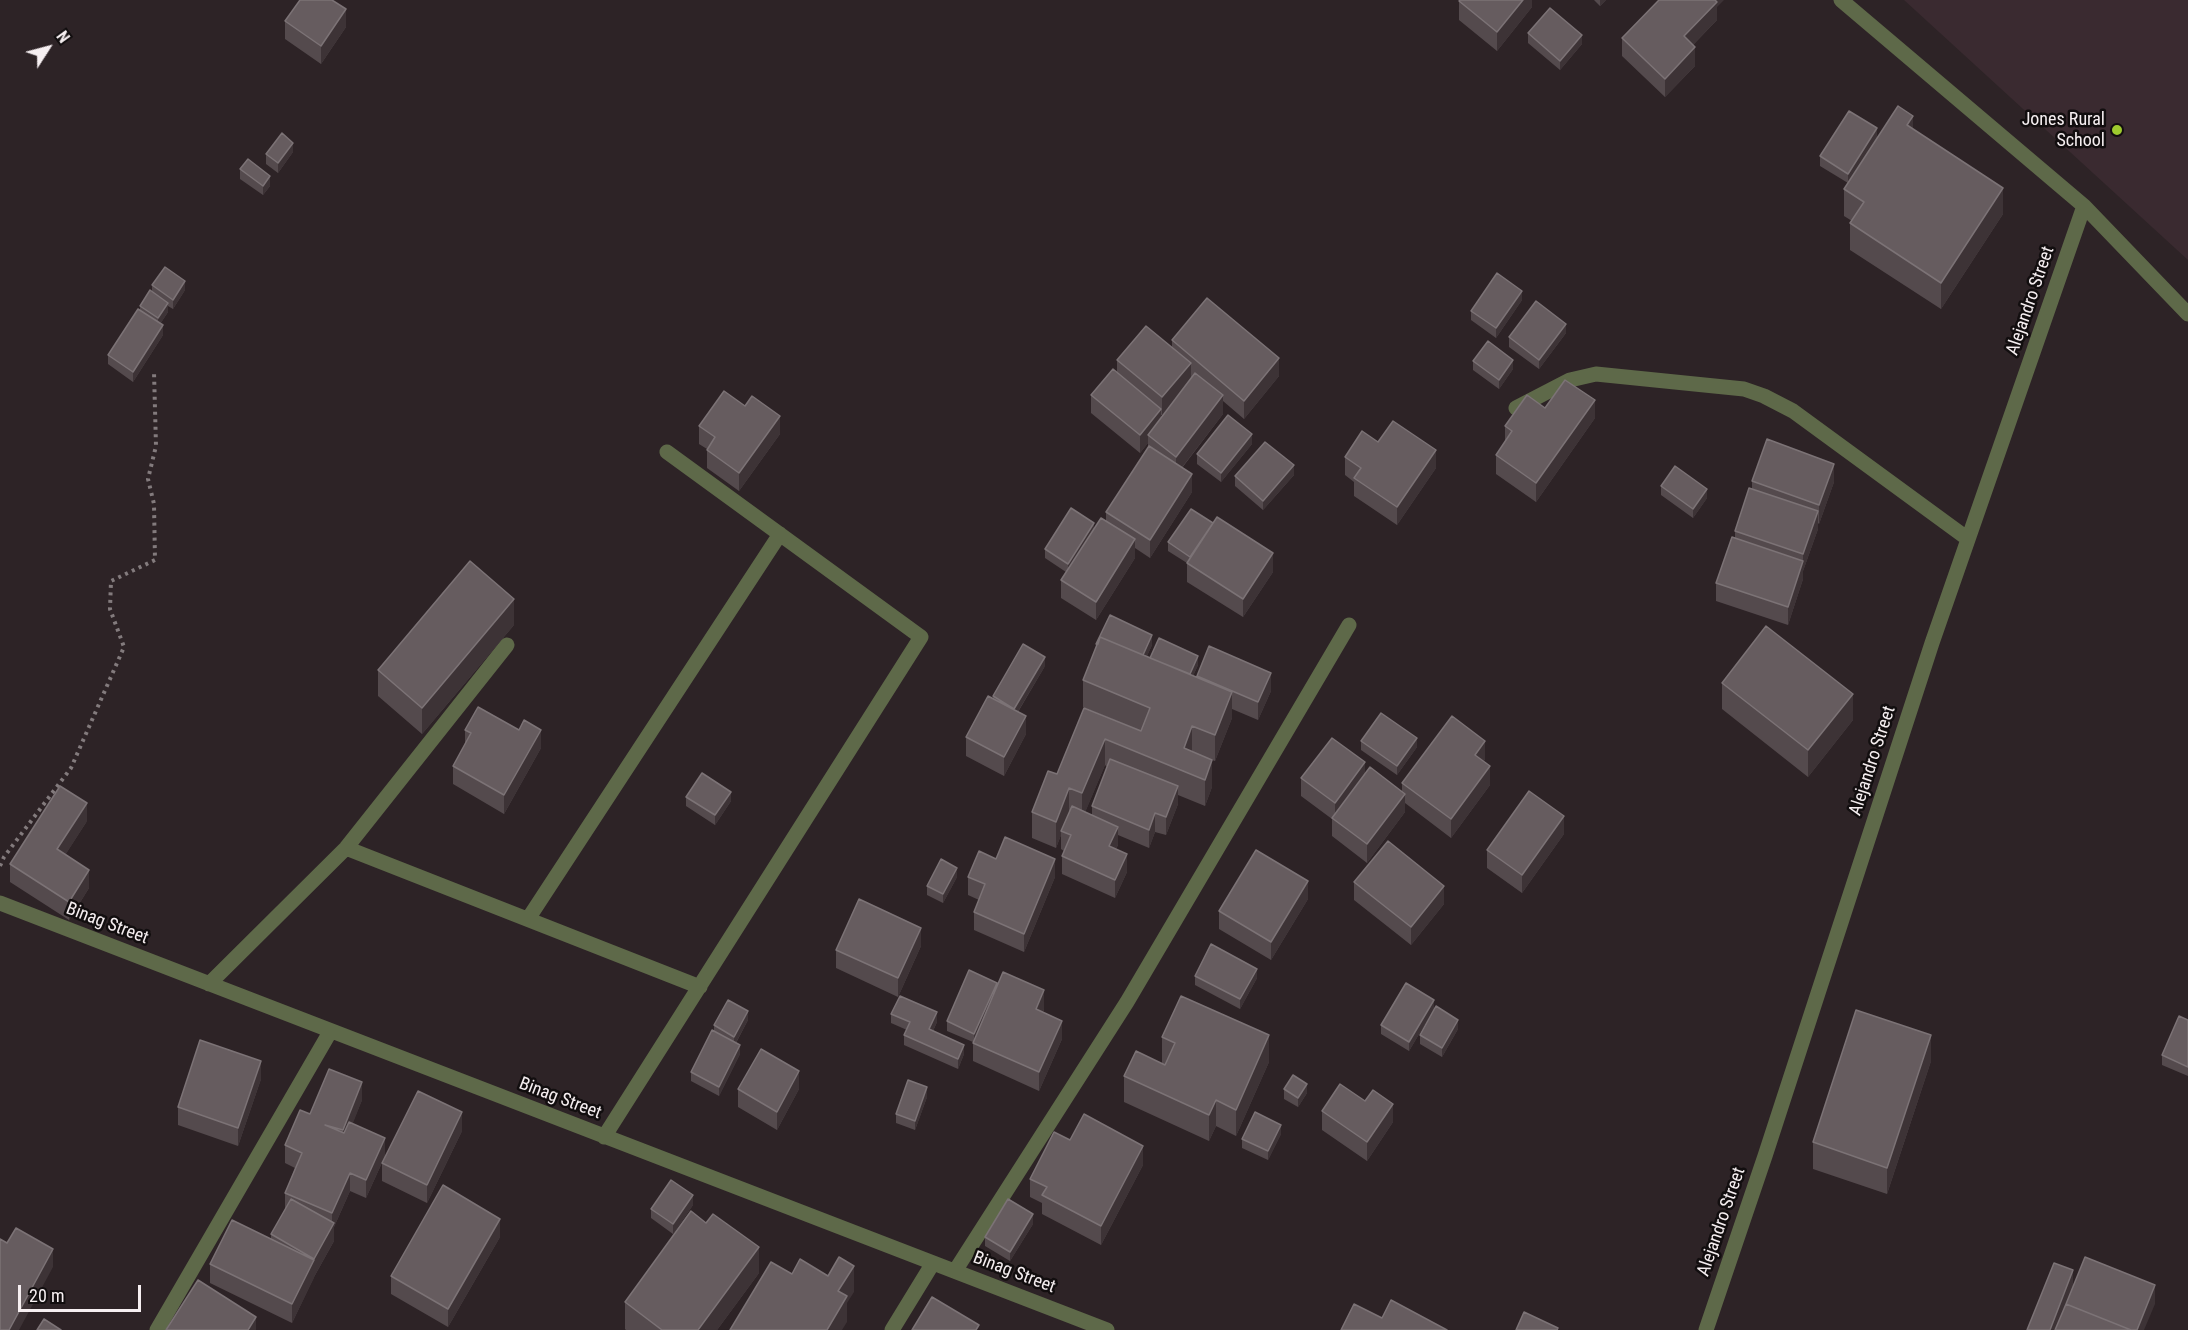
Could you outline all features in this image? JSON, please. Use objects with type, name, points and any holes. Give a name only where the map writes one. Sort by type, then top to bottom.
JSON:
[{"type":"street","points":[[1841,0],[2084,206],[2188,314]]},
{"type":"street","name":"Alejandro Street","points":[[1706,1330],[1968,539],[2084,206]]},
{"type":"street","points":[[1516,408],[1570,380],[1596,374],[1744,389],[1764,396],[1793,411],[1968,539]]},
{"type":"street","points":[[604,1137],[921,637],[667,452]]},
{"type":"street","points":[[528,919],[780,534]]},
{"type":"street","points":[[955,1271],[1127,1002],[1349,625]]},
{"type":"street","points":[[209,984],[346,848],[507,645]]},
{"type":"street","points":[[346,848],[700,987]]},
{"type":"street","name":"Binag Street","points":[[0,903],[1107,1330]]},
{"type":"street","points":[[157,1330],[330,1032]]},
{"type":"street","points":[[892,1330],[933,1263]]},
{"type":"path","points":[[0,866],[4,857],[72,768],[124,647],[110,609],[111,581],[155,560],[154,504],[148,479],[156,446],[154,372]]},
{"type":"shaded area","name":"Jones Rural School","points":[[1904,0],[2188,0],[2188,260]]},
{"type":"building","points":[[300,0],[332,0],[346,9],[321,46],[285,21]]},
{"type":"building","points":[[1460,0],[1523,0],[1497,32]]},
{"type":"building","points":[[1659,0],[1715,0],[1717,2],[1684,36],[1695,47],[1665,79],[1622,38]]},
{"type":"building","points":[[1550,8],[1582,35],[1560,61],[1528,33]]},
{"type":"building","points":[[1898,106],[1913,116],[1907,125],[2003,188],[1941,283],[1850,223],[1864,202],[1844,189]]},
{"type":"building","points":[[1849,111],[1877,128],[1848,174],[1820,156]]},
{"type":"building","points":[[282,133],[293,143],[278,163],[266,154]]},
{"type":"building","points":[[248,159],[270,176],[263,186],[240,169]]},
{"type":"building","points":[[165,267],[185,281],[173,300],[152,285]]},
{"type":"building","points":[[1497,273],[1522,291],[1496,328],[1471,311]]},
{"type":"building","points":[[150,290],[168,303],[158,318],[140,306]]},
{"type":"building","points":[[1207,298],[1279,358],[1244,401],[1172,340]]},
{"type":"building","points":[[1536,301],[1566,324],[1539,360],[1509,337]]},
{"type":"building","points":[[138,309],[163,325],[133,372],[108,355]]},
{"type":"building","points":[[1146,326],[1191,363],[1162,397],[1117,360]]},
{"type":"building","points":[[1488,341],[1513,360],[1499,380],[1473,361]]},
{"type":"building","points":[[1113,369],[1161,409],[1140,435],[1091,395]]},
{"type":"building","points":[[1195,373],[1223,395],[1176,457],[1148,435]]},
{"type":"building","points":[[1565,380],[1595,400],[1536,483],[1496,455],[1512,431],[1505,426],[1527,395],[1545,408]]},
{"type":"building","points":[[724,391],[745,406],[752,396],[780,416],[739,473],[707,450],[715,437],[699,426]]},
{"type":"building","points":[[1228,415],[1252,434],[1221,473],[1197,454]]},
{"type":"building","points":[[1393,421],[1436,450],[1397,507],[1354,478],[1361,468],[1345,457],[1362,431],[1378,442]]},
{"type":"building","points":[[1767,439],[1834,464],[1819,505],[1752,481]]},
{"type":"building","points":[[1265,442],[1294,465],[1263,501],[1235,476]]},
{"type":"building","points":[[1149,446],[1192,474],[1150,540],[1106,512]]},
{"type":"building","points":[[1675,466],[1707,489],[1693,509],[1661,486]]},
{"type":"building","points":[[1749,488],[1818,511],[1803,554],[1735,531]]},
{"type":"building","points":[[1071,508],[1094,523],[1068,564],[1045,549]]},
{"type":"building","points":[[1191,509],[1213,523],[1190,557],[1168,542]]},
{"type":"building","points":[[1217,517],[1273,553],[1243,599],[1187,563]]},
{"type":"building","points":[[1101,518],[1135,539],[1096,602],[1061,580]]},
{"type":"building","points":[[1732,537],[1803,561],[1788,607],[1716,583]]},
{"type":"building","points":[[470,561],[514,599],[422,708],[378,670]]},
{"type":"building","points":[[1110,615],[1152,635],[1143,655],[1100,637],[1096,644]]},
{"type":"building","points":[[1766,626],[1853,694],[1808,750],[1722,683]]},
{"type":"building","points":[[1100,637],[1232,692],[1215,735],[1192,726],[1184,748],[1212,760],[1205,780],[1105,739],[1082,793],[1069,788],[1056,822],[1032,812],[1048,771],[1057,774],[1084,708],[1141,731],[1150,708],[1083,680]]},
{"type":"building","points":[[1159,638],[1198,656],[1190,674],[1150,658]]},
{"type":"building","points":[[1023,644],[1045,657],[1014,709],[993,696]]},
{"type":"building","points":[[1209,646],[1271,673],[1258,702],[1197,676]]},
{"type":"building","points":[[988,696],[1026,716],[1004,757],[966,737]]},
{"type":"building","points":[[478,707],[519,730],[524,720],[541,730],[504,795],[453,766],[471,733],[465,730]]},
{"type":"building","points":[[1381,713],[1417,738],[1397,766],[1361,741]]},
{"type":"building","points":[[1452,716],[1485,741],[1475,755],[1490,766],[1451,819],[1402,783]]},
{"type":"building","points":[[1332,738],[1365,762],[1335,803],[1301,778]]},
{"type":"building","points":[[1110,759],[1178,786],[1166,817],[1155,813],[1149,830],[1092,806]]},
{"type":"building","points":[[1370,767],[1405,794],[1367,844],[1332,818]]},
{"type":"building","points":[[702,773],[731,792],[715,815],[686,797]]},
{"type":"building","points":[[60,786],[87,803],[57,849],[89,870],[69,902],[10,864]]},
{"type":"building","points":[[1529,791],[1564,816],[1522,875],[1487,850]]},
{"type":"building","points":[[1072,806],[1118,827],[1109,846],[1127,854],[1115,880],[1062,856],[1071,835],[1061,831]]},
{"type":"building","points":[[1005,837],[1055,859],[1024,934],[974,912],[985,884],[968,877],[979,851],[996,859]]},
{"type":"building","points":[[1388,841],[1444,886],[1411,927],[1354,882]]},
{"type":"building","points":[[1256,850],[1308,881],[1271,942],[1219,911]]},
{"type":"building","points":[[941,859],[957,868],[943,894],[927,886]]},
{"type":"building","points":[[859,899],[921,928],[898,978],[836,950]]},
{"type":"building","points":[[1211,944],[1257,969],[1240,999],[1195,976]]},
{"type":"building","points":[[969,970],[997,983],[974,1034],[947,1021]]},
{"type":"building","points":[[1003,972],[1044,990],[1036,1009],[1062,1021],[1039,1072],[973,1043]]},
{"type":"building","points":[[1406,983],[1434,1000],[1409,1042],[1381,1025]]},
{"type":"building","points":[[900,996],[937,1012],[929,1029],[964,1045],[958,1059],[904,1035],[910,1022],[891,1014]]},
{"type":"building","points":[[1181,996],[1269,1035],[1236,1110],[1216,1100],[1209,1115],[1124,1076],[1136,1051],[1165,1065],[1175,1043],[1162,1037]]},
{"type":"building","points":[[728,1000],[748,1011],[734,1037],[714,1025]]},
{"type":"building","points":[[1436,1006],[1458,1020],[1442,1048],[1420,1035]]},
{"type":"building","points":[[1856,1010],[1931,1035],[1887,1168],[1813,1142]]},
{"type":"building","points":[[2179,1016],[2188,1020],[2188,1067],[2162,1055]]},
{"type":"building","points":[[712,1030],[740,1045],[719,1087],[691,1072]]},
{"type":"building","points":[[200,1040],[261,1061],[238,1128],[178,1107]]},
{"type":"building","points":[[761,1049],[799,1071],[777,1112],[738,1089]]},
{"type":"building","points":[[329,1069],[362,1082],[343,1130],[325,1125],[344,1133],[349,1122],[385,1138],[366,1180],[350,1173],[332,1213],[285,1193],[302,1153],[285,1145],[300,1110],[310,1114]]},
{"type":"building","points":[[1293,1075],[1307,1084],[1298,1098],[1284,1089]]},
{"type":"building","points":[[908,1080],[927,1087],[915,1121],[896,1114]]},
{"type":"building","points":[[1340,1084],[1365,1101],[1373,1090],[1393,1104],[1367,1142],[1322,1111]]},
{"type":"building","points":[[418,1091],[462,1112],[427,1185],[382,1163]]},
{"type":"building","points":[[1255,1112],[1281,1125],[1268,1151],[1242,1139]]},
{"type":"building","points":[[1084,1114],[1143,1146],[1101,1226],[1042,1195],[1047,1187],[1030,1179],[1054,1132],[1070,1140]]},
{"type":"building","points":[[671,1180],[693,1195],[673,1224],[651,1209]]},
{"type":"building","points":[[443,1185],[500,1219],[448,1309],[391,1276]]},
{"type":"building","points":[[291,1199],[334,1223],[314,1259],[271,1234]]},
{"type":"building","points":[[1008,1199],[1033,1214],[1010,1252],[985,1237]]},
{"type":"building","points":[[691,1211],[706,1223],[713,1214],[759,1247],[698,1330],[662,1330],[625,1302]]},
{"type":"building","points":[[232,1220],[314,1260],[292,1304],[210,1264]]},
{"type":"building","points":[[16,1228],[53,1249],[9,1330],[0,1330],[0,1239],[7,1243]]},
{"type":"building","points":[[839,1257],[854,1266],[838,1291],[847,1296],[827,1330],[730,1330],[771,1262],[792,1274],[800,1259],[828,1276]]},
{"type":"building","points":[[2085,1257],[2155,1285],[2137,1330],[2131,1330],[2066,1304]]},
{"type":"building","points":[[2054,1263],[2073,1270],[2050,1330],[2027,1330]]},
{"type":"building","points":[[198,1280],[256,1317],[248,1330],[166,1330]]},
{"type":"building","points":[[932,1297],[979,1325],[976,1330],[912,1330]]},
{"type":"building","points":[[1391,1300],[1447,1330],[1341,1330],[1354,1304],[1382,1318]]},
{"type":"building","points":[[2066,1304],[2131,1330],[2055,1330]]},
{"type":"building","points":[[1524,1312],[1558,1328],[1557,1330],[1516,1330]]},
{"type":"building","points":[[44,1319],[61,1330],[37,1330]]},
{"type":"place","name":"Jones Rural School","points":[[2117,130]]}]
